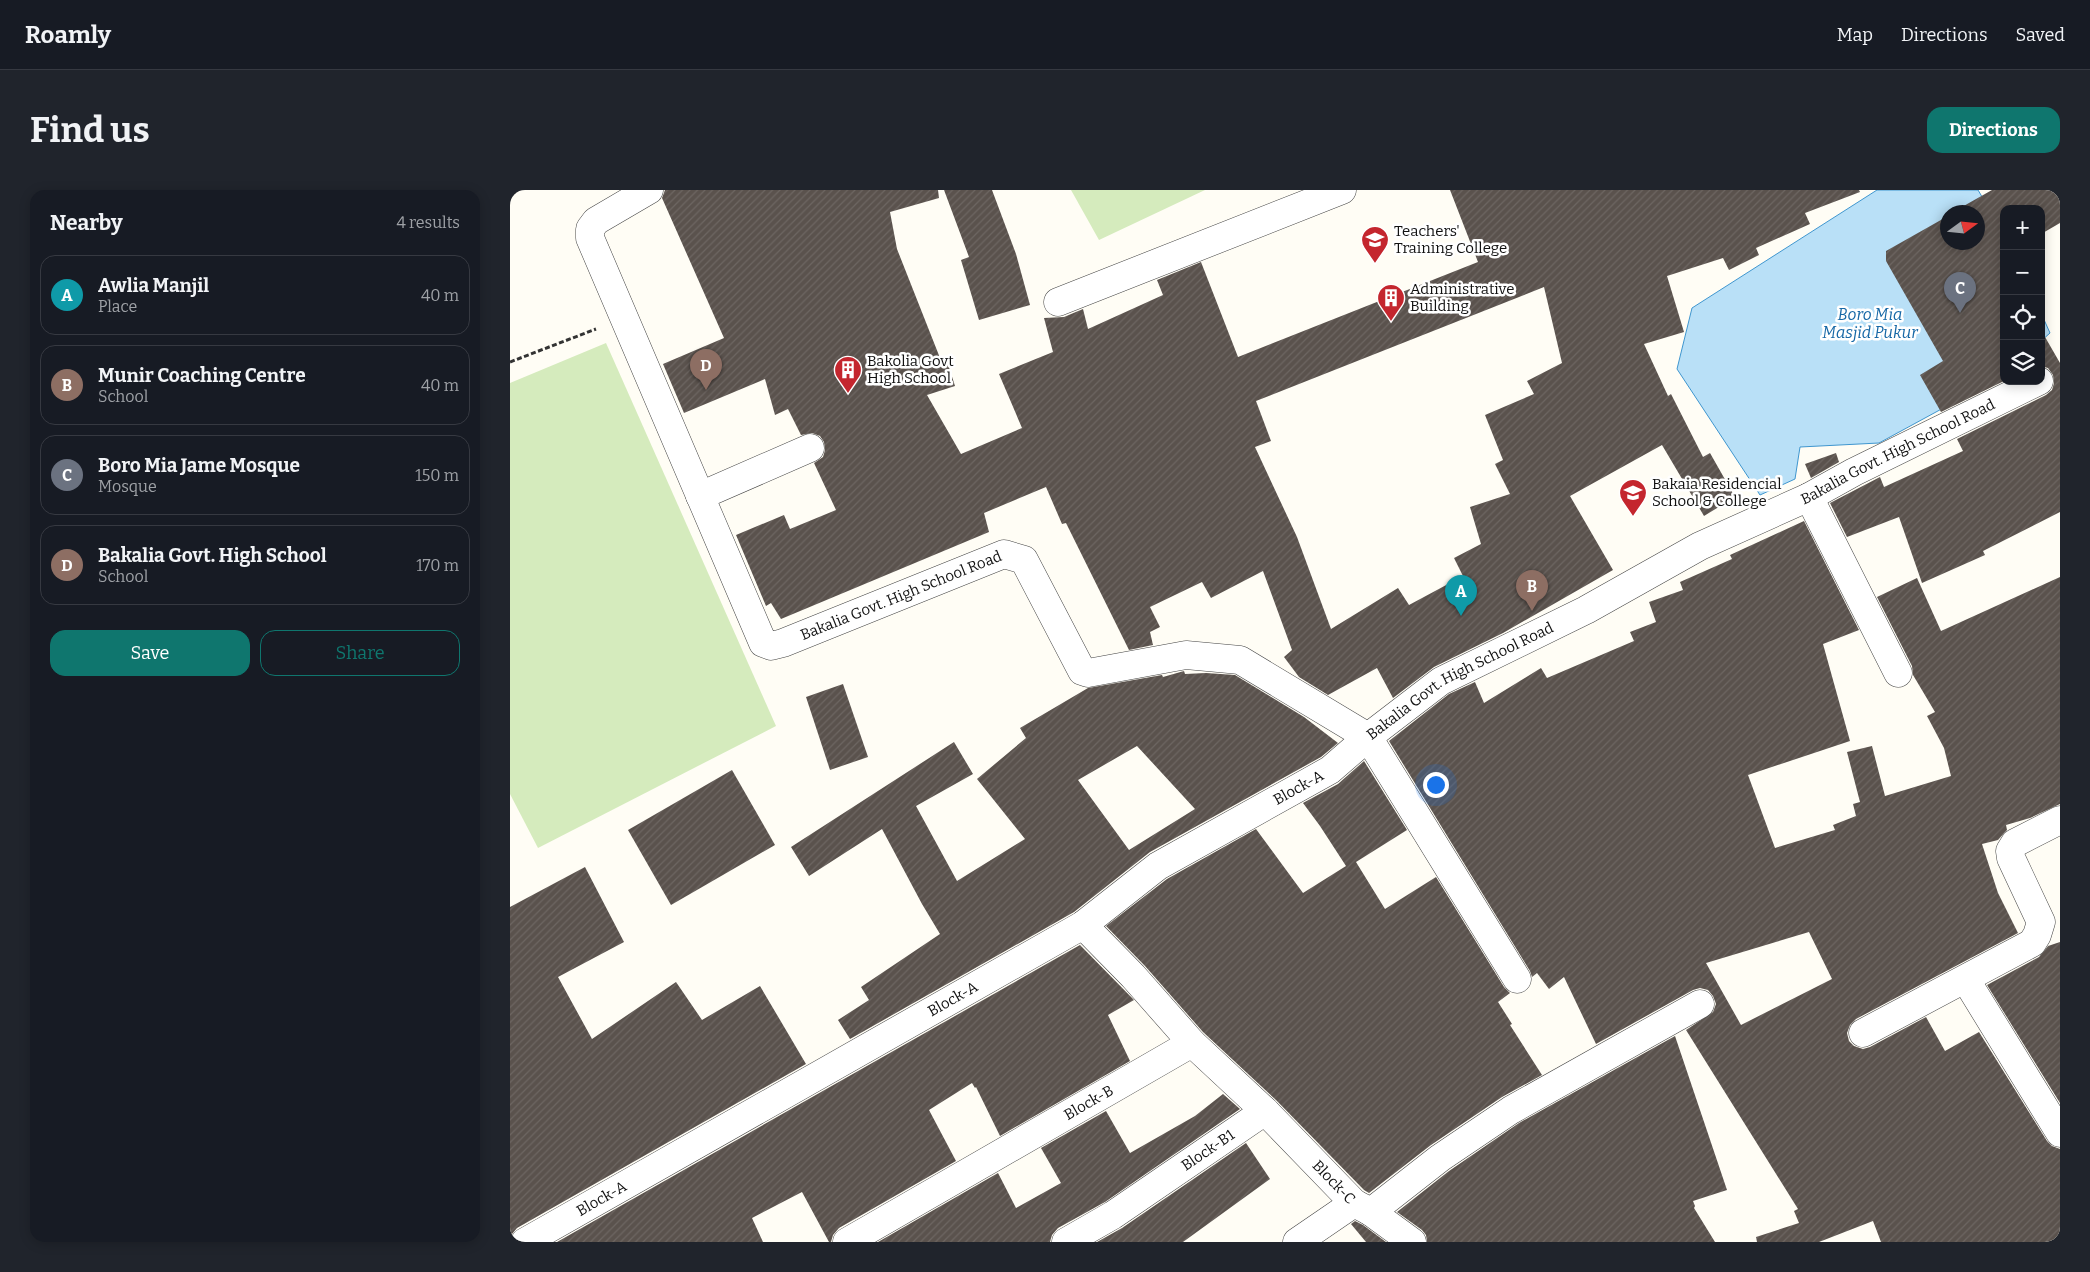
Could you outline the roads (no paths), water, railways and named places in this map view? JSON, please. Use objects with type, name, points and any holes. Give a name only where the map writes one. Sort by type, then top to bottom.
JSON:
[{"type":"street","name":"Bakalia Govt. High School Road","points":[[650,190],[596,221],[590,229],[590,238],[763,642],[771,646],[783,644],[1004,554],[1024,560],[1082,672],[1088,674],[1186,655],[1240,660],[1368,737],[1441,681],[1586,610],[1700,546],[1809,496],[2032,385]]},
{"type":"street","points":[[1058,302],[1342,190]]},
{"type":"street","name":"Bakalia Govt. High School Road","points":[[2045,378],[2060,371]]},
{"type":"street","points":[[700,496],[810,448]]},
{"type":"street","points":[[1809,496],[1898,673]]},
{"type":"street","points":[[1368,737],[1517,979]]},
{"type":"street","name":"Block-A","points":[[525,1242],[1083,925],[1158,866],[1330,770],[1368,737]]},
{"type":"street","points":[[1863,1034],[2032,943],[2038,935],[2041,922],[2011,858],[2010,851],[2015,843],[2060,820]]},
{"type":"street","points":[[1083,925],[1133,976],[1192,1043],[1265,1111]]},
{"type":"street","points":[[1966,980],[2060,1133]]},
{"type":"street","points":[[1412,1242],[1363,1207],[1511,1110],[1700,1004]]},
{"type":"street","name":"Block-B","points":[[847,1242],[1192,1043]]},
{"type":"street","name":"Block-C","points":[[1265,1111],[1363,1207],[1297,1242]]},
{"type":"street","name":"Block-B1","points":[[1066,1242],[1113,1215],[1265,1111]]},
{"type":"water","name":"Boro Mia Masjid Pukur","points":[[1877,190],[1978,190],[2000,227],[2000,377],[1879,443],[1800,447],[1795,479],[1760,495],[1677,369],[1692,308]]},
{"type":"water","points":[[2045,322],[2050,333],[2045,337]]},
{"type":"place","name":"Teachers' Training College","points":[[1375,264]]},
{"type":"place","name":"Boro Mia Jame Mosque","points":[[1960,313]]},
{"type":"place","name":"Administrative Building","points":[[1391,322]]},
{"type":"place","name":"Bakalia Govt. High School","points":[[706,390]]},
{"type":"place","name":"Bakolia Govt High School","points":[[848,394]]},
{"type":"place","name":"Bakaia Residencial School & College","points":[[1633,517]]},
{"type":"place","name":"Munir Coaching Centre","points":[[1532,611]]},
{"type":"place","name":"Awlia Manjil","points":[[1461,616]]}]
